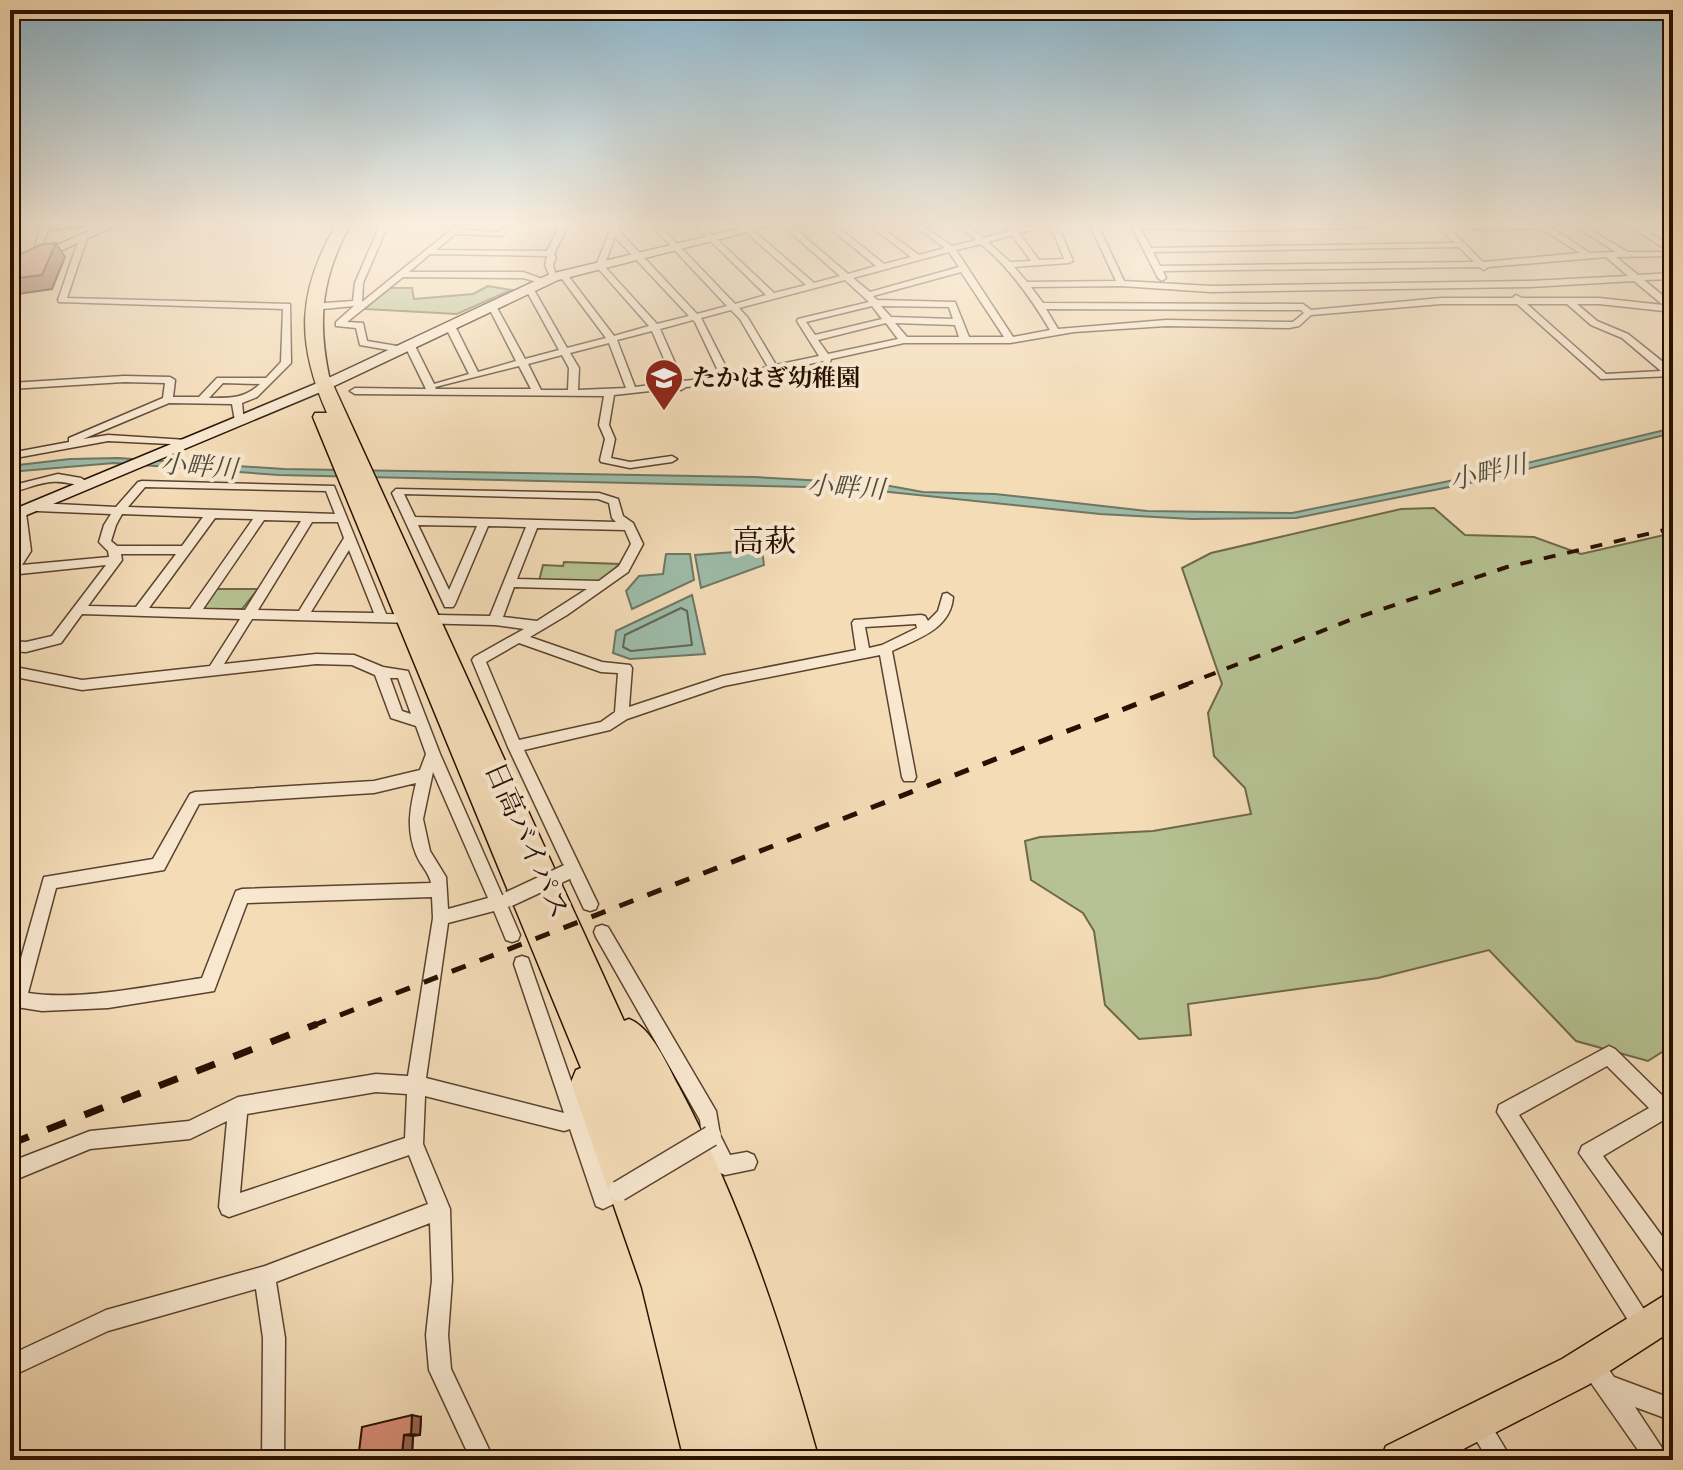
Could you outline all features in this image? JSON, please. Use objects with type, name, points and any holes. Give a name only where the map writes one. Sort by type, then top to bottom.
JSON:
[{"type":"highway","name":"日高バイパス","points":[[301,294],[294,318],[295,346],[318,388],[354,472],[406,620],[690,1285],[738,1460]]},
{"type":"highway","name":"日高バイパス","points":[[315,294],[313,342],[318,388]]},
{"type":"highway","name":"日高バイパス","points":[[552,964],[713,1259],[772,1460]]},
{"type":"highway","points":[[552,964],[598,1118],[661,1287],[705,1460]]},
{"type":"highway","points":[[552,964],[639,1051],[677,1121],[733,1246],[798,1460]]},
{"type":"main road","points":[[1400,1460],[1476,1422],[1597,1373],[1659,1319]]},
{"type":"street","points":[[59,447],[168,400],[237,401],[254,395],[286,363],[287,306],[62,300],[64,294]]},
{"type":"street","points":[[359,294],[359,306]]},
{"type":"street","points":[[376,294],[359,306],[341,326],[360,325],[363,343],[404,347]]},
{"type":"street","points":[[12,572],[25,551],[15,515],[318,388],[517,294]]},
{"type":"street","points":[[532,294],[574,368],[573,393]]},
{"type":"street","points":[[569,294],[612,339],[632,391]]},
{"type":"street","points":[[624,294],[655,328],[681,387]]},
{"type":"street","points":[[674,294],[696,317],[727,379]]},
{"type":"street","points":[[722,294],[735,307],[774,370]]},
{"type":"street","points":[[430,388],[782,294]]},
{"type":"street","points":[[866,294],[904,340]]},
{"type":"street","points":[[827,360],[801,321],[887,294]]},
{"type":"street","points":[[981,294],[1010,340]]},
{"type":"street","points":[[1033,294],[1056,333]]},
{"type":"street","points":[[1170,294],[1185,323]]},
{"type":"street","points":[[1349,294],[1362,311]]},
{"type":"street","points":[[1511,294],[1604,377],[1671,373]]},
{"type":"street","points":[[1655,294],[1673,308]]},
{"type":"street","points":[[1660,298],[1673,298]]},
{"type":"street","points":[[871,299],[952,304],[965,340]]},
{"type":"street","points":[[355,391],[430,388],[609,393],[681,387],[727,379],[827,360],[904,340],[1010,340],[1056,333],[1185,323],[1235,327],[1289,325],[1309,313],[1362,311],[1441,301],[1624,302],[1673,308]]},
{"type":"street","points":[[1569,301],[1594,323],[1625,336],[1671,373]]},
{"type":"street","points":[[312,307],[359,306]]},
{"type":"street","points":[[492,306],[538,393]]},
{"type":"street","points":[[1041,306],[1303,307],[1309,313]]},
{"type":"street","points":[[812,339],[888,320],[959,322]]},
{"type":"street","points":[[450,326],[475,376]]},
{"type":"street","points":[[404,347],[430,388]]},
{"type":"street","points":[[10,386],[124,379],[170,380],[168,400]]},
{"type":"street","points":[[201,401],[220,380],[270,381]]},
{"type":"street","points":[[609,393],[604,425],[610,443],[605,460],[630,465],[672,459]]},
{"type":"street","points":[[237,401],[240,421]]},
{"type":"street","points":[[10,456],[108,438],[187,443]]},
{"type":"street","points":[[10,490],[63,476],[87,485]]},
{"type":"street","points":[[115,555],[105,542],[106,532],[142,484],[330,488],[349,540],[406,620]]},
{"type":"street","points":[[484,523],[449,604],[398,493],[599,496],[614,501],[618,518],[629,526],[637,544],[624,569],[540,626],[479,660],[570,870],[590,904]]},
{"type":"street","points":[[37,507],[341,518]]},
{"type":"street","points":[[140,611],[211,515]]},
{"type":"street","points":[[194,612],[260,517]]},
{"type":"street","points":[[214,670],[309,518]]},
{"type":"street","points":[[410,521],[629,526]]},
{"type":"street","points":[[495,621],[533,524]]},
{"type":"street","points":[[303,615],[349,540]]},
{"type":"street","points":[[12,572],[115,555],[185,550]]},
{"type":"street","points":[[10,646],[26,647],[56,640],[115,555]]},
{"type":"street","points":[[511,583],[602,585]]},
{"type":"street","points":[[515,747],[605,726],[622,715],[723,681],[885,649],[924,630],[942,616],[947,608],[947,597]]},
{"type":"street","points":[[79,610],[495,621],[540,626]]},
{"type":"street","points":[[863,653],[858,623],[921,619],[924,630]]},
{"type":"street","points":[[519,638],[601,667],[625,668],[622,715]]},
{"type":"street","points":[[26,647],[10,668],[82,685],[316,659],[354,660],[381,672],[403,674],[433,754],[504,901],[512,935]]},
{"type":"street","points":[[885,649],[909,777]]},
{"type":"street","points":[[433,754],[415,819],[416,834],[438,877],[441,918],[416,1085],[414,1144],[440,1209],[442,1280],[437,1335],[440,1370],[483,1460]]},
{"type":"street","points":[[425,775],[374,787],[195,798],[158,865],[50,882],[15,997],[42,1003],[108,1000],[208,985],[242,896],[440,890]]},
{"type":"street","points":[[441,918],[504,901],[570,870]]},
{"type":"street","points":[[602,932],[709,1118],[711,1136],[725,1165],[747,1162]]},
{"type":"street","points":[[552,964],[603,1199],[711,1136]]},
{"type":"street","points":[[1659,1319],[1506,1112],[1609,1055],[1668,1115],[1589,1153],[1673,1268]]},
{"type":"street","points":[[10,1172],[90,1140],[190,1130],[238,1106],[376,1083],[416,1085],[564,1122]]},
{"type":"street","points":[[238,1106],[229,1207],[414,1144]]},
{"type":"street","points":[[10,1366],[106,1321],[265,1276],[440,1209]]},
{"type":"street","points":[[265,1276],[274,1338],[273,1460]]},
{"type":"street","points":[[1597,1373],[1673,1410]]},
{"type":"street","points":[[1597,1373],[1659,1460]]},
{"type":"street","points":[[1476,1422],[1501,1460]]},
{"type":"shaded area","points":[[383,294],[413,294],[414,299],[503,294],[457,314],[364,309]]},
{"type":"shaded area","points":[[1434,508],[1465,535],[1534,537],[1581,554],[1673,533],[1673,1045],[1648,1061],[1576,1041],[1489,950],[1378,978],[1188,1004],[1191,1035],[1139,1039],[1105,1005],[1094,931],[1083,913],[1031,880],[1025,841],[1040,837],[1153,831],[1251,814],[1245,788],[1214,756],[1208,713],[1222,684],[1182,568],[1211,553],[1401,509]]},
{"type":"shaded area","points":[[564,562],[620,564],[600,582],[539,581],[543,565],[563,566]]},
{"type":"shaded area","points":[[214,589],[258,589],[242,609],[206,609],[204,605]]},
{"type":"water","name":"小畔川","points":[[1673,428],[1673,433],[1474,482],[1296,518],[1192,519],[1100,514],[851,488],[279,475],[114,463],[10,472],[10,466],[70,459],[118,458],[284,469],[755,477],[879,484],[923,492],[995,494],[1147,511],[1292,513],[1469,477]]},
{"type":"water","points":[[762,550],[764,565],[701,588],[695,555]]},
{"type":"water","points":[[666,554],[690,554],[694,580],[632,609],[626,591],[639,576],[663,574]]},
{"type":"water","points":[[692,595],[705,654],[630,659],[613,653],[616,631]]},
{"type":"building","points":[[412,1415],[411,1434],[404,1435],[402,1453],[383,1460],[358,1460],[362,1427]]},
{"type":"railway","points":[[1182,686],[1350,620],[1507,567],[1673,528]]},
{"type":"railway","points":[[312,1026],[1188,684]]},
{"type":"railway","points":[[10,1144],[317,1024]]},
{"type":"place","name":"たかはぎ幼稚園","points":[[664,412]]},
{"type":"district","name":"高萩","points":[[764,541]]}]
